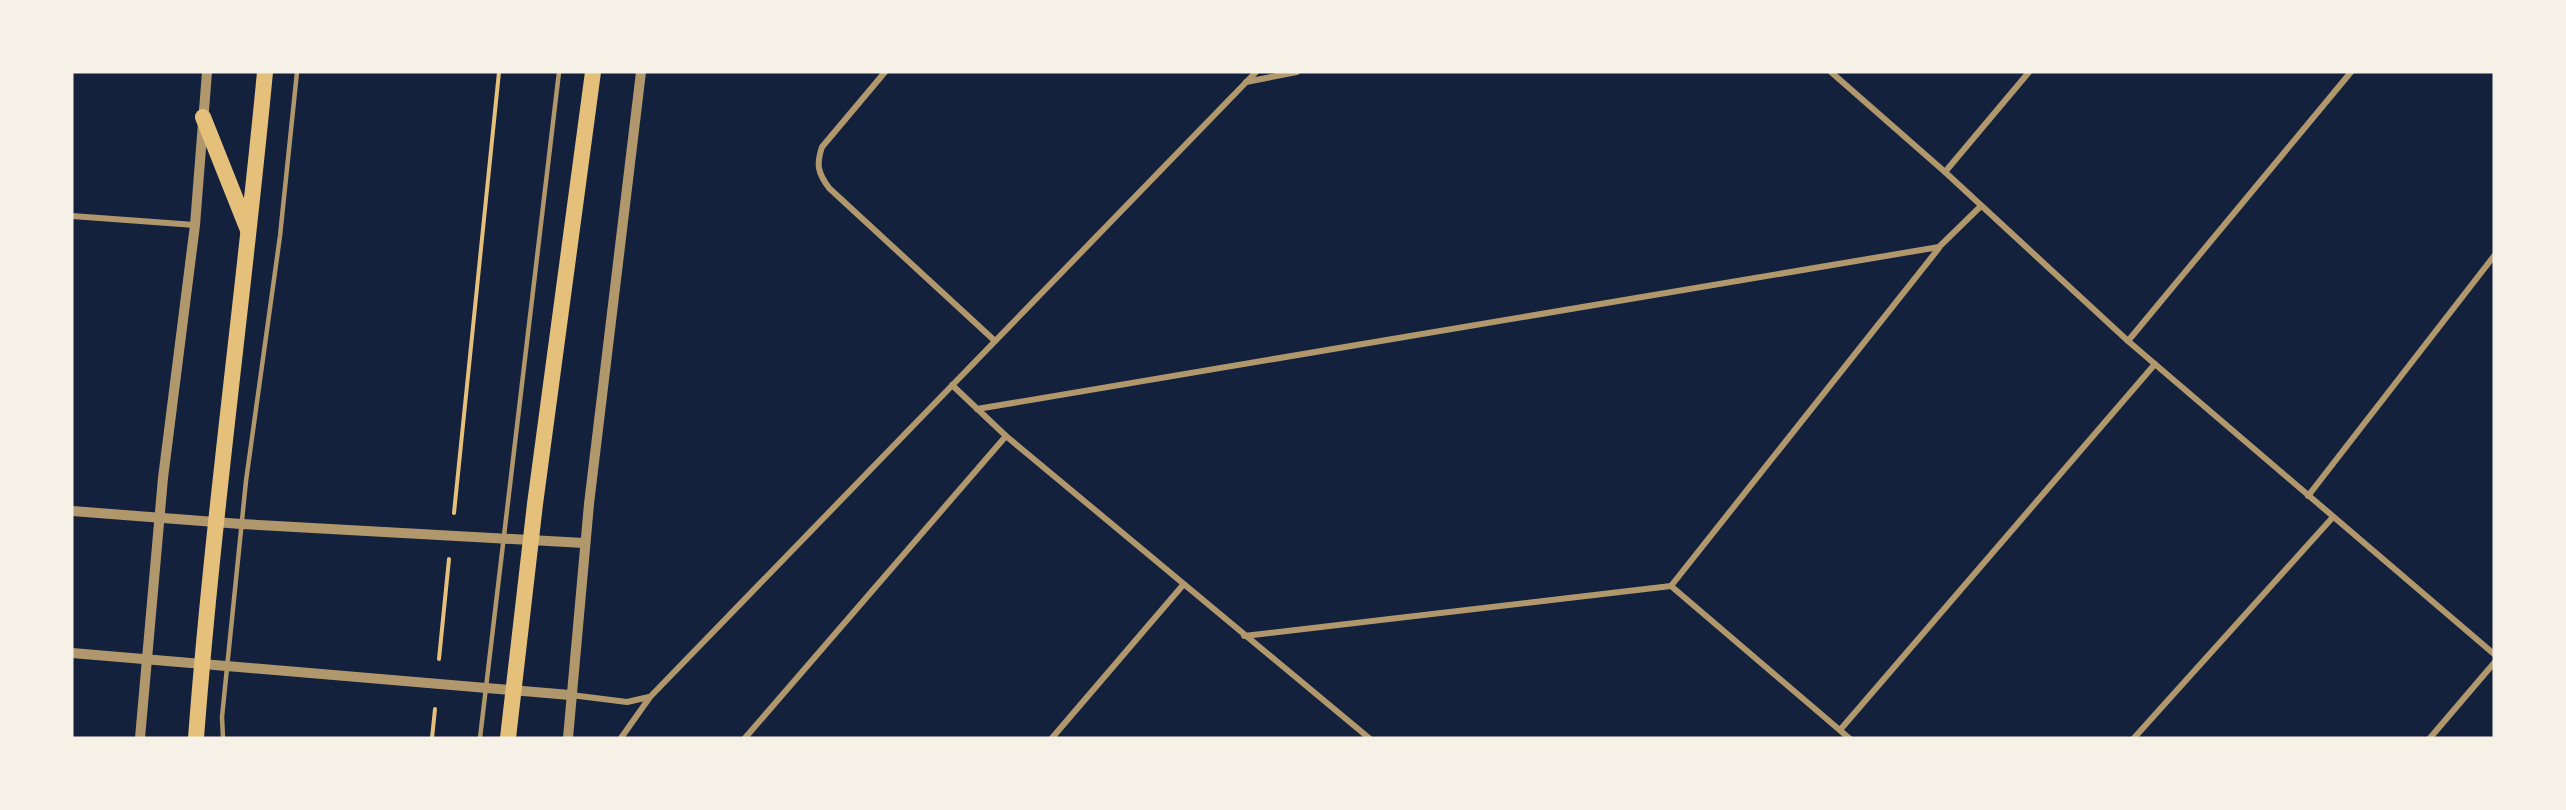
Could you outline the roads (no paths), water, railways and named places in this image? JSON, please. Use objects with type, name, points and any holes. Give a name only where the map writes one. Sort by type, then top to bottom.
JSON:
[{"type":"highway","points":[[196,738],[215,522],[250,234],[265,72]]},
{"type":"highway","points":[[508,738],[531,542],[593,72]]},
{"type":"highway","points":[[203,117],[250,234]]},
{"type":"street","points":[[140,738],[160,519],[195,225],[207,72]]},
{"type":"street","points":[[568,738],[585,543],[641,72]]},
{"type":"street","points":[[885,72],[822,147],[818,161],[819,174],[829,188],[995,341]]},
{"type":"street","points":[[621,738],[650,697],[1256,72]]},
{"type":"street","points":[[1246,82],[1297,72]]},
{"type":"street","points":[[1831,72],[1945,172],[2128,341],[2494,654]]},
{"type":"street","points":[[1945,172],[2029,72]]},
{"type":"street","points":[[2128,341],[2351,72]]},
{"type":"street","points":[[1244,636],[1671,586],[1939,247],[1981,206]]},
{"type":"street","points":[[72,216],[195,225]]},
{"type":"street","points":[[977,409],[1939,247]]},
{"type":"street","points":[[2308,496],[2494,256]]},
{"type":"street","points":[[1840,730],[2155,364]]},
{"type":"street","points":[[952,385],[1006,436],[1369,738]]},
{"type":"street","points":[[745,738],[1006,436]]},
{"type":"street","points":[[72,511],[160,519],[531,542],[585,543]]},
{"type":"street","points":[[2134,738],[2333,517]]},
{"type":"street","points":[[1052,738],[1183,585]]},
{"type":"street","points":[[1671,586],[1849,738]]},
{"type":"street","points":[[72,652],[570,695],[627,702],[650,697]]},
{"type":"street","points":[[2430,738],[2494,663]]},
{"type":"lane","points":[[223,738],[227,666],[241,524],[280,236],[297,72]]},
{"type":"lane","points":[[480,738],[559,72]]}]
